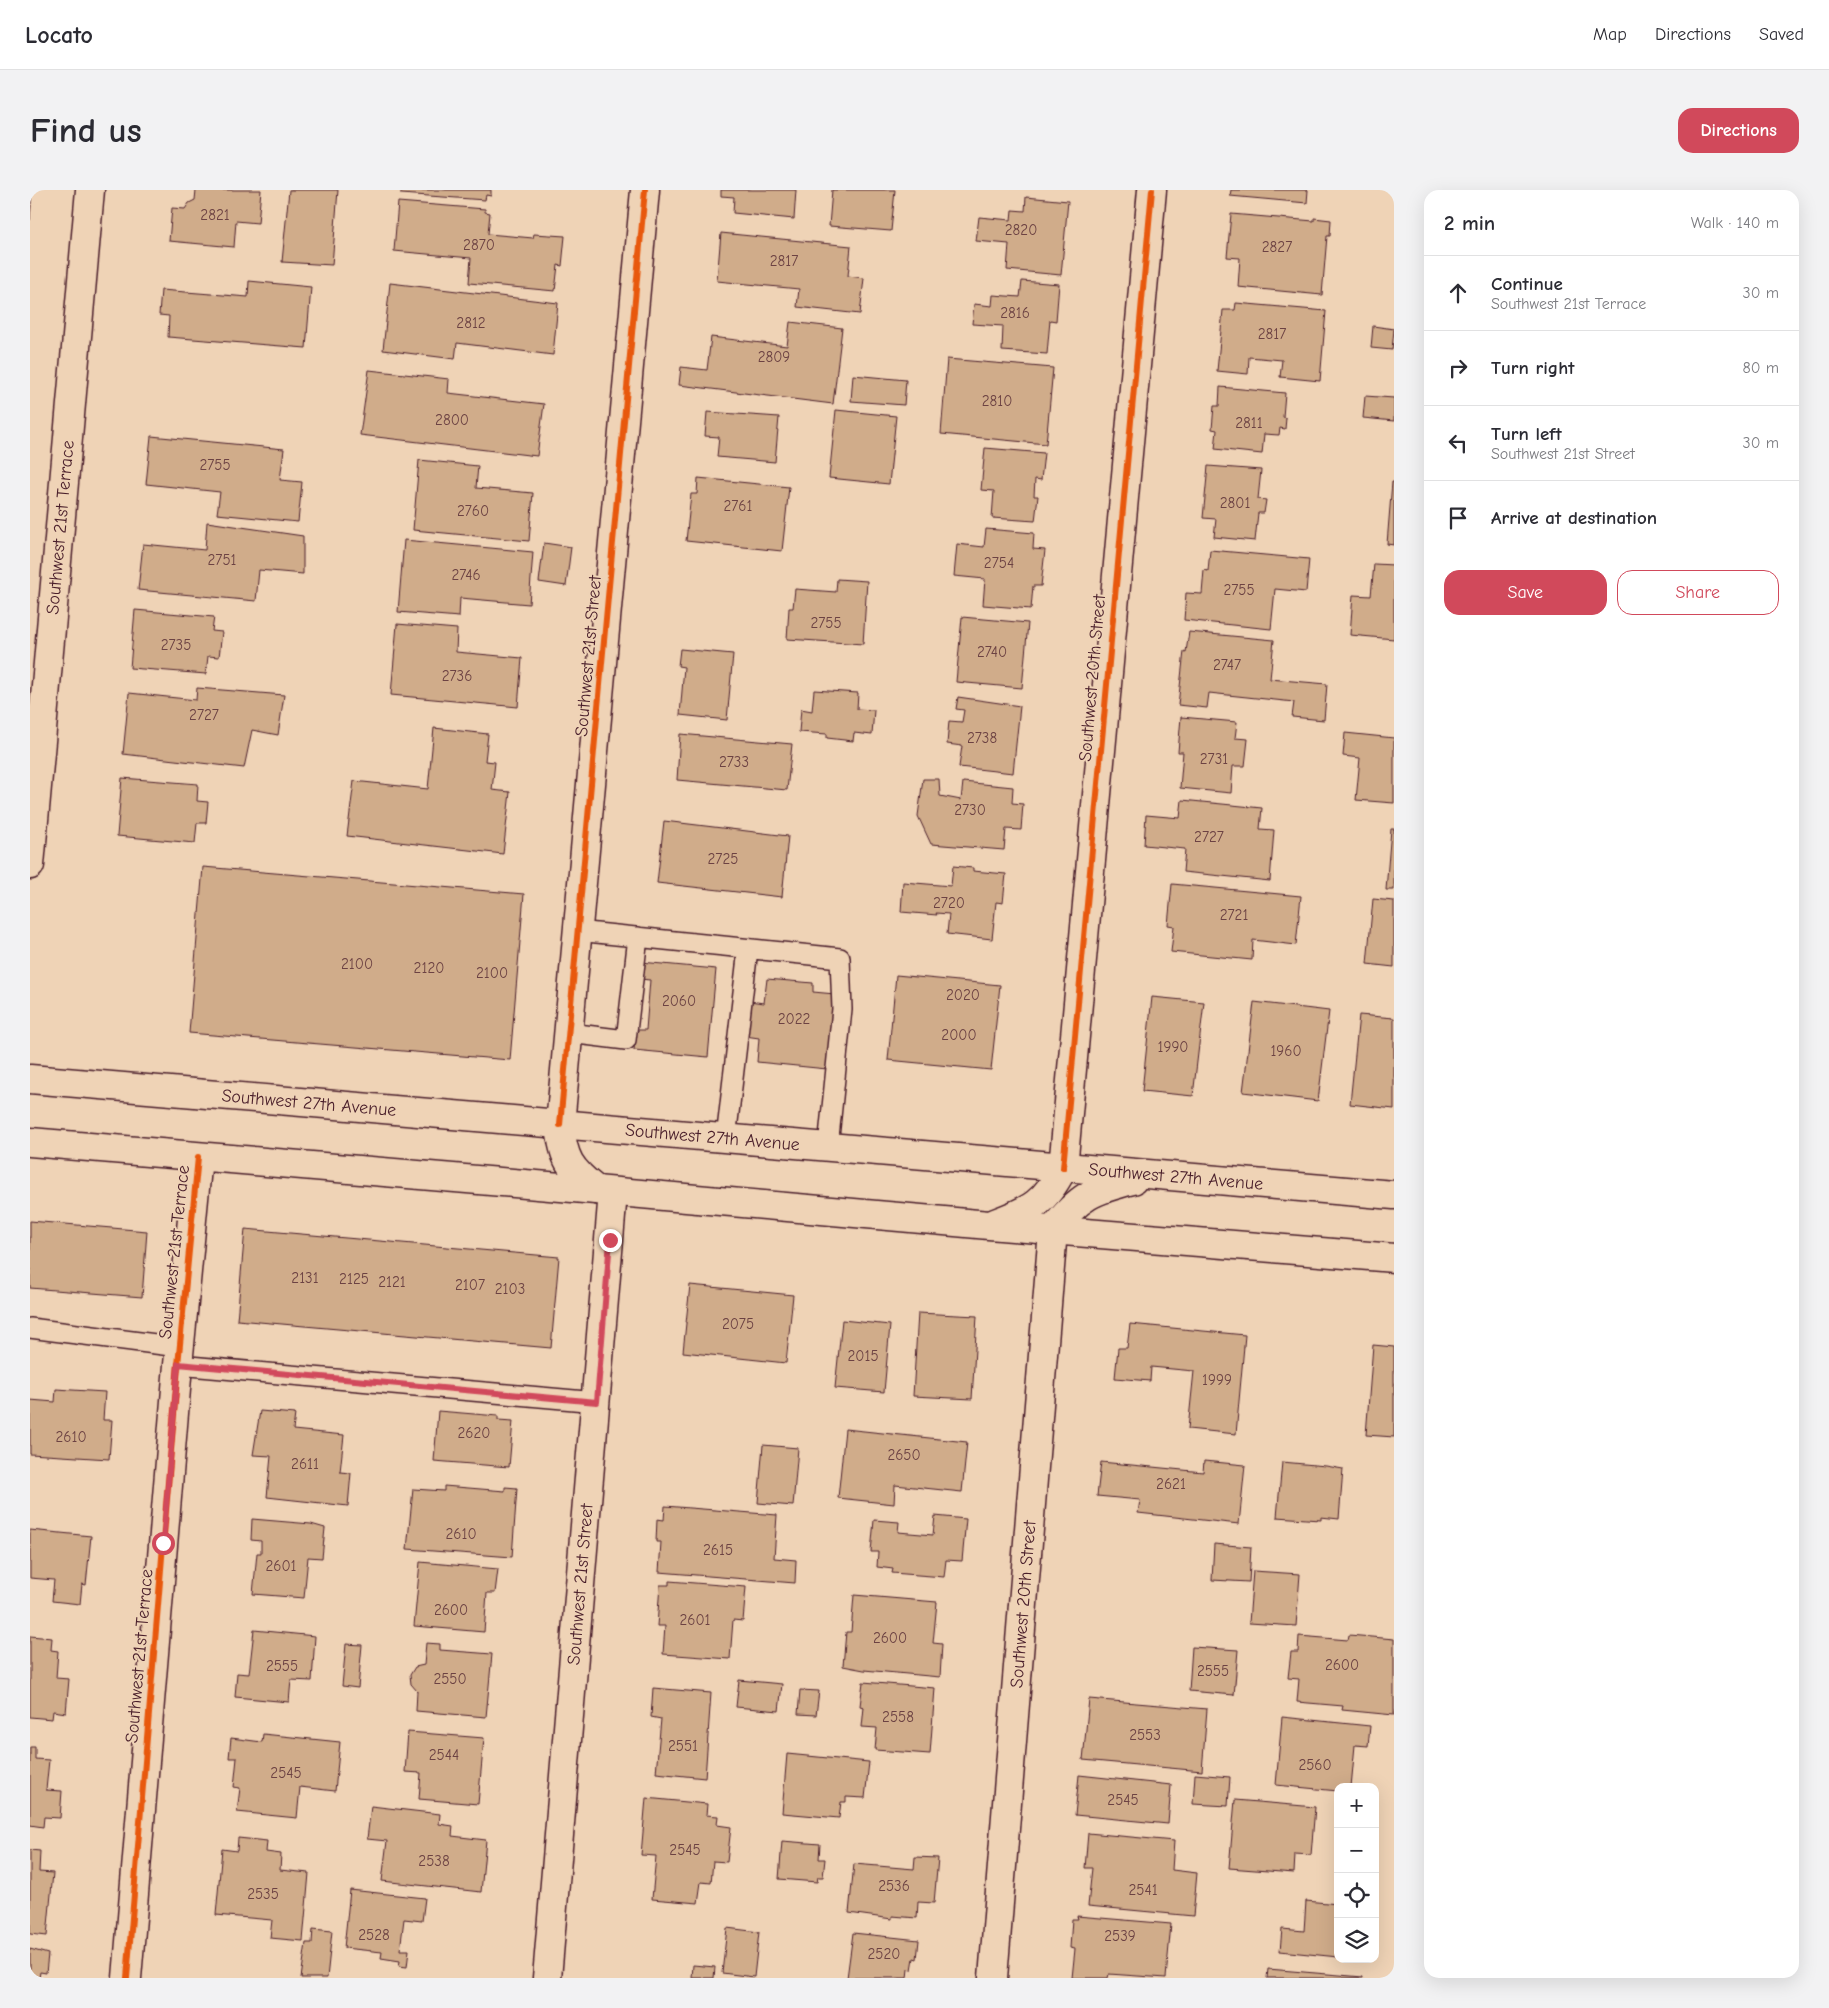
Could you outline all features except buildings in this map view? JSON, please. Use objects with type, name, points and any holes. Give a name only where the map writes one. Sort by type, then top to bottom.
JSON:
[{"type":"main road","name":"Southwest 21st Terrace","points":[[30,865],[32,813],[90,190]]},
{"type":"main road","name":"Southwest 21st Street","points":[[547,1978],[597,1402],[605,1191],[578,1176],[562,1146],[560,1125],[645,190]]},
{"type":"main road","name":"Southwest 20th Street","points":[[1063,1168],[1152,190]]},
{"type":"main road","name":"Southwest 27th Avenue","points":[[30,1079],[1394,1195]]},
{"type":"main road","points":[[30,1142],[1394,1258]]},
{"type":"main road","name":"Southwest 21st Terrace","points":[[127,1978],[179,1356],[198,1157]]},
{"type":"main road","points":[[989,1225],[1024,1213],[1042,1200],[1054,1185],[1063,1168]]},
{"type":"main road","points":[[1053,1230],[1080,1200],[1101,1188],[1152,1175]]},
{"type":"main road","name":"Southwest 20th Street","points":[[993,1978],[1053,1230]]},
{"type":"lane","points":[[577,931],[840,958],[842,1009],[828,1147]]},
{"type":"lane","points":[[569,1033],[626,1040],[638,937]]},
{"type":"lane","points":[[726,1139],[748,949]]},
{"type":"lane","points":[[30,1328],[179,1356],[597,1402]]},
{"type":"cycle path","points":[[560,1125],[645,190]]},
{"type":"cycle path","points":[[1063,1168],[1152,190]]},
{"type":"cycle path","points":[[127,1978],[178,1365],[198,1157]]},
{"type":"route","points":[[163,1543],[178,1364],[597,1402],[610,1240]]}]
